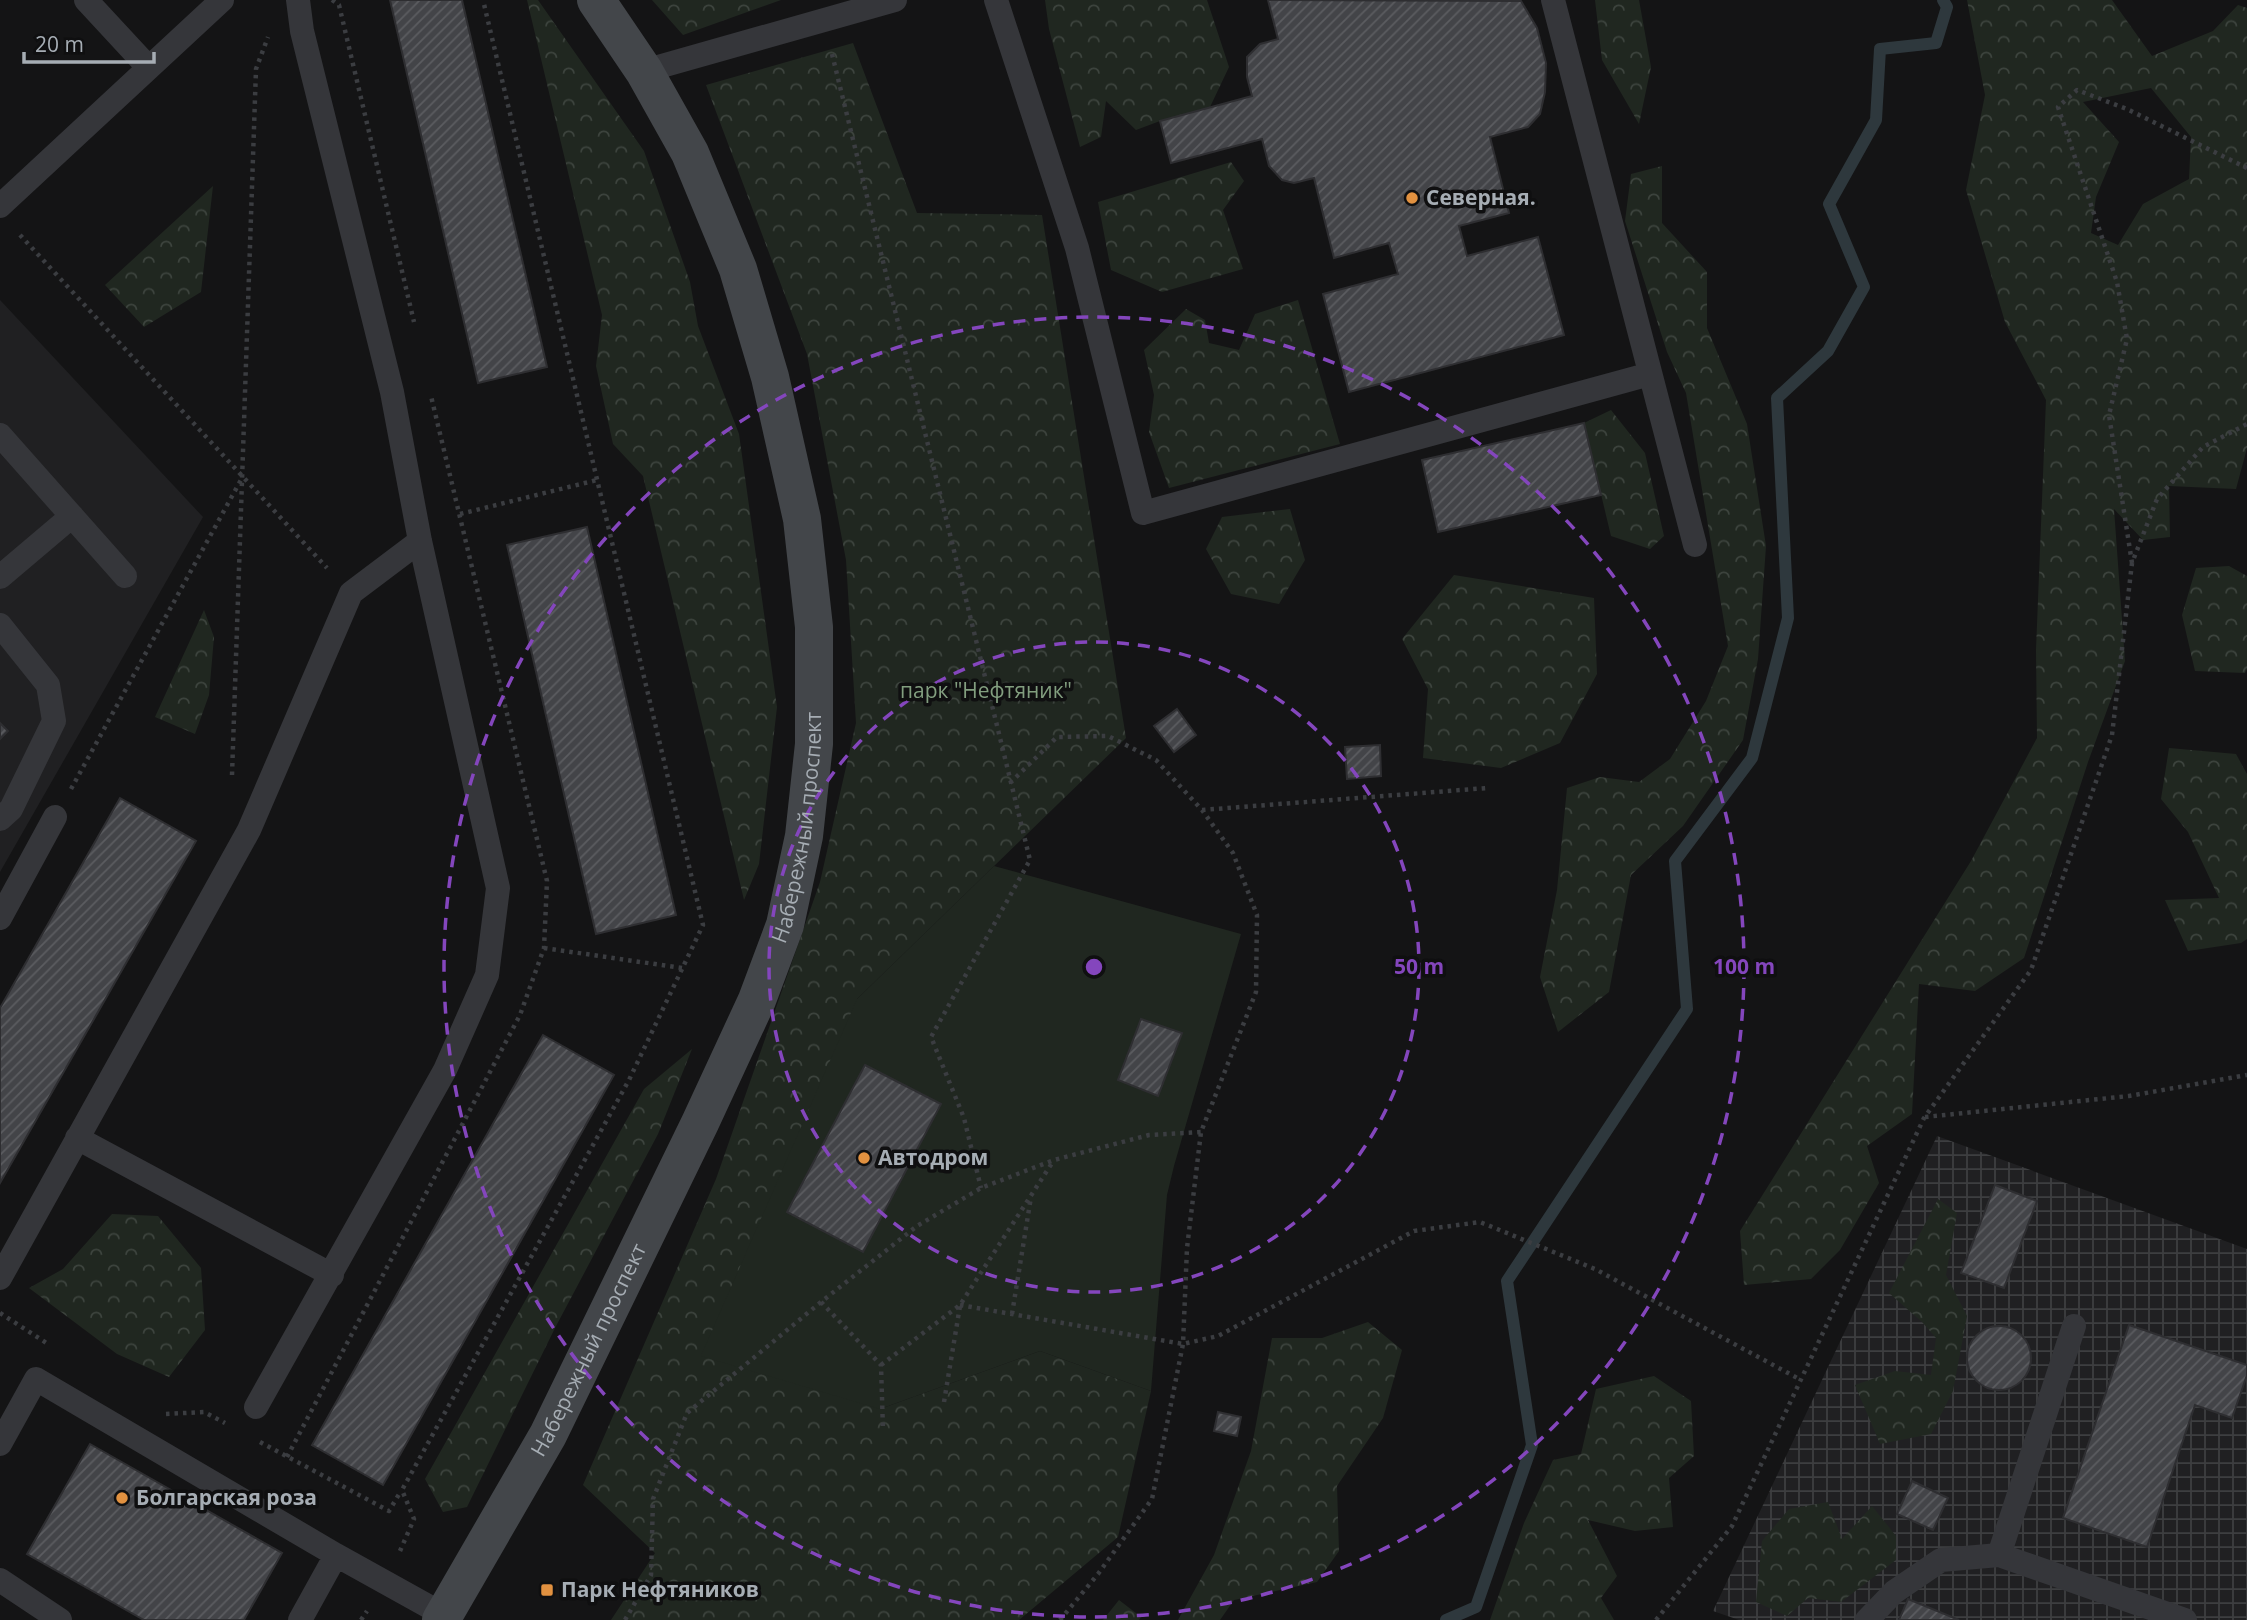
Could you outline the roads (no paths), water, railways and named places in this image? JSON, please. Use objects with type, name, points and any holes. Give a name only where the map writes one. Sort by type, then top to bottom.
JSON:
[{"type":"main road","name":"Набережный проспект","points":[[443,1618],[548,1434],[757,1000],[785,925],[804,836],[814,744],[814,627],[802,519],[770,377],[738,270],[690,153],[644,71],[596,0]]},
{"type":"lane","points":[[86,0],[148,67]]},
{"type":"lane","points":[[0,206],[222,0]]},
{"type":"lane","points":[[256,1407],[445,1070],[487,975],[498,888],[420,541],[392,392],[302,31],[298,0]]},
{"type":"lane","points":[[644,71],[895,0]]},
{"type":"lane","points":[[996,0],[1077,248],[1143,513],[1650,374]]},
{"type":"lane","points":[[1553,0],[1695,545]]},
{"type":"lane","points":[[0,435],[125,576]]},
{"type":"lane","points":[[0,577],[72,516]]},
{"type":"lane","points":[[0,1279],[249,830],[351,593],[420,541]]},
{"type":"lane","points":[[0,625],[48,684],[54,721],[11,809],[0,819]]},
{"type":"lane","points":[[0,918],[55,817]]},
{"type":"lane","points":[[77,1138],[332,1275]]},
{"type":"lane","points":[[1999,1555],[2074,1326]]},
{"type":"lane","points":[[0,1444],[36,1379],[443,1618]]},
{"type":"lane","points":[[1867,1620],[1894,1592],[1941,1560],[1999,1555],[2185,1620]]},
{"type":"lane","points":[[300,1620],[336,1556]]},
{"type":"lane","points":[[0,1580],[60,1620]]},
{"type":"waterway","points":[[1446,1620],[1476,1607],[1532,1445],[1507,1281],[1687,1009],[1675,861],[1752,758],[1788,618],[1777,398],[1828,351],[1864,287],[1829,204],[1876,120],[1880,49],[1936,43],[1947,7],[1943,0]]},
{"type":"place","name":"Северная.","points":[[1412,198]]},
{"type":"place","name":"Автодром","points":[[864,1158]]},
{"type":"place","name":"Болгарская роза","points":[[122,1498]]},
{"type":"place","name":"Парк Нефтяников","points":[[547,1590]]},
{"type":"park label","name":"парк \"Нефтяник\"","points":[[986,691]]}]
